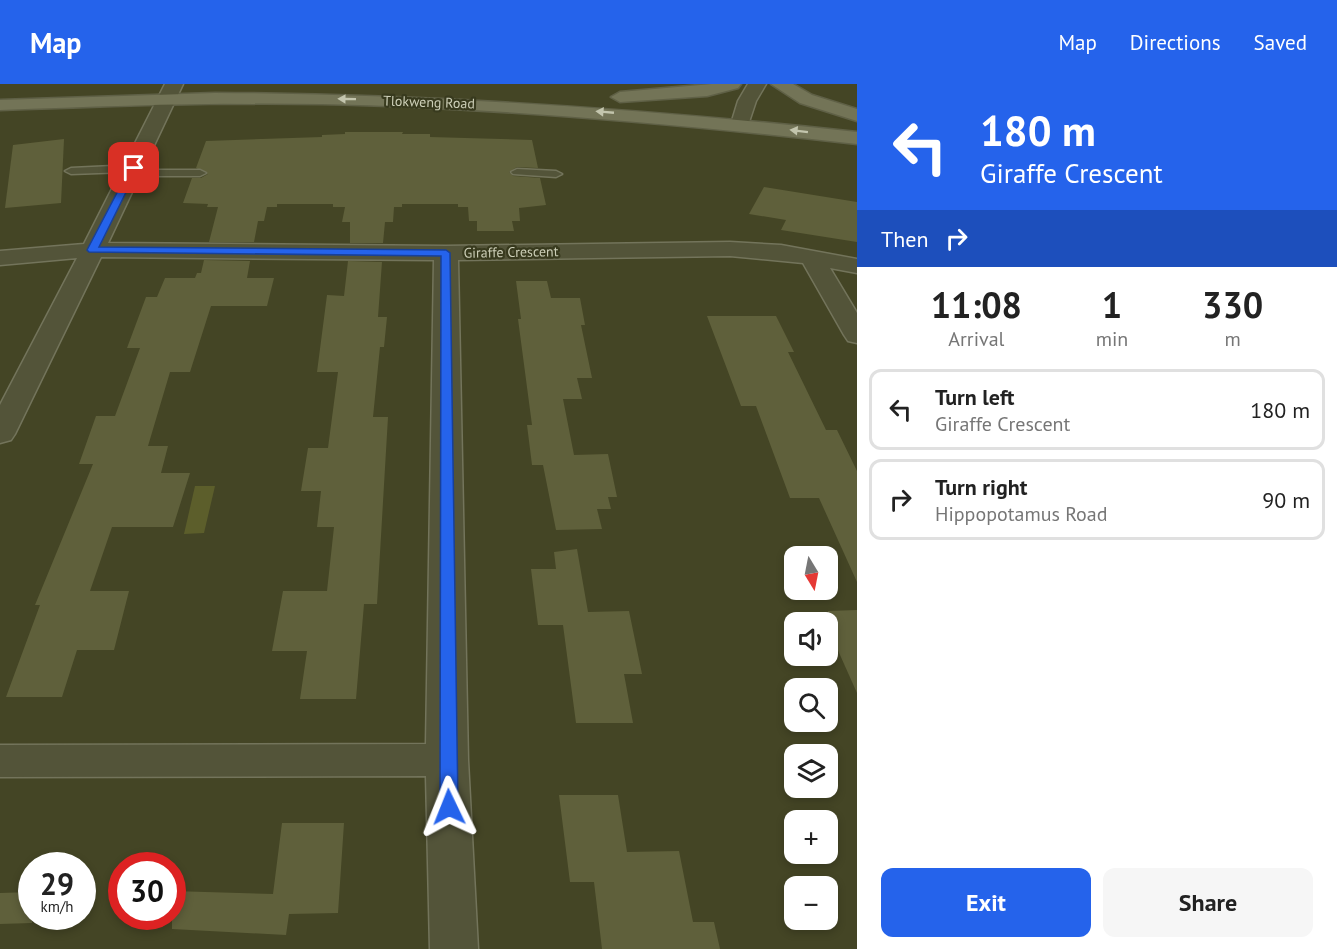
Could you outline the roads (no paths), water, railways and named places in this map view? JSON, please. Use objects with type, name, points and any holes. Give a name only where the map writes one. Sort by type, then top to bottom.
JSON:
[{"type":"main road","points":[[54,88],[84,84]]},
{"type":"main road","name":"Tlokweng Road","points":[[330,84],[615,98],[742,116],[857,138]]},
{"type":"main road","points":[[615,98],[707,91],[732,84]]},
{"type":"main road","points":[[780,84],[806,99],[857,115]]},
{"type":"main road","name":"Tlokweng Road","points":[[0,92],[54,88],[171,88],[305,98],[531,106],[857,123]]},
{"type":"main road","name":"Tlokweng Road","points":[[0,105],[171,88]]},
{"type":"main road","points":[[27,104],[64,102],[136,106],[148,109],[160,117],[207,103],[305,98]]},
{"type":"street","points":[[742,116],[757,84]]},
{"type":"street","points":[[0,434],[160,117],[171,88]]},
{"type":"street","name":"Giraffe Crescent","points":[[0,258],[92,250],[446,253],[730,249],[781,252],[857,266]]},
{"type":"street","points":[[446,253],[447,760],[454,949]]},
{"type":"street","points":[[812,258],[857,335]]},
{"type":"street","points":[[0,761],[447,760]]},
{"type":"lane","points":[[71,171],[200,173]]},
{"type":"lane","points":[[516,172],[556,174]]}]
